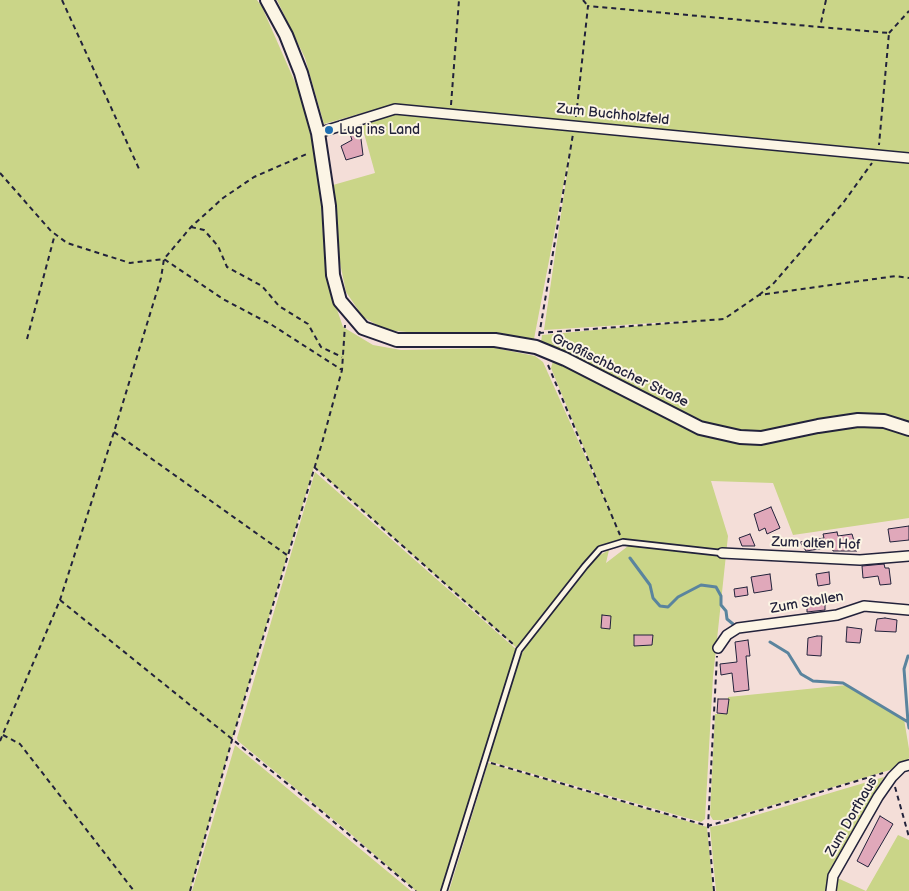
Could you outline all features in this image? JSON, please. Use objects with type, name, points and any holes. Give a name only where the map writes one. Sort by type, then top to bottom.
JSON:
[{"type":"main road","name":"Großfischbacher Straße","points":[[267,0],[290,42],[318,133],[330,206],[334,275],[340,301],[352,318],[363,328],[397,340],[495,340],[536,348],[549,352],[700,428],[722,434],[761,438],[858,420],[884,421],[909,429]]},
{"type":"street","name":"Zum Buchholzfeld","points":[[318,133],[395,109],[878,153],[909,158]]},
{"type":"street","name":"Zum alten Hof","points":[[722,553],[860,560],[909,556]]},
{"type":"street","name":"Zum Stollen","points":[[718,648],[727,635],[738,628],[837,615],[864,606],[909,610]]},
{"type":"street","name":"Zum Dorfhaus","points":[[832,891],[833,876],[878,797],[892,777],[902,767],[909,765]]},
{"type":"lane","points":[[444,891],[519,650],[592,557],[600,549],[623,542],[722,553]]},
{"type":"path","points":[[62,0],[140,171]]},
{"type":"path","points":[[453,115],[450,103],[460,0]]},
{"type":"path","points":[[582,0],[588,6],[889,33]]},
{"type":"path","points":[[820,27],[826,0]]},
{"type":"path","points":[[588,6],[575,126],[539,333],[724,319],[759,296],[773,284],[843,203],[878,153],[889,33],[909,11]]},
{"type":"path","points":[[0,741],[32,661],[60,600],[114,432],[161,278],[164,260],[191,228],[223,198],[254,177],[321,148]]},
{"type":"path","points":[[0,173],[55,234],[66,243],[130,263],[164,260],[223,299],[272,326],[342,370]]},
{"type":"path","points":[[191,228],[204,230],[218,246],[227,267],[262,286],[279,306],[308,324],[321,347],[342,357]]},
{"type":"path","points":[[27,339],[55,234]]},
{"type":"path","points":[[759,296],[896,276],[909,278]]},
{"type":"path","points":[[190,891],[232,740],[342,370],[344,326],[352,318]]},
{"type":"path","points":[[549,352],[546,361],[623,542]]},
{"type":"path","points":[[114,432],[287,556]]},
{"type":"path","points":[[314,467],[519,650]]},
{"type":"path","points":[[60,600],[416,891]]},
{"type":"path","points":[[714,891],[708,826],[718,648]]},
{"type":"path","points":[[3,735],[20,744],[134,891]]},
{"type":"path","points":[[484,761],[708,826],[887,772],[892,777],[909,837]]},
{"type":"green space","points":[[0,0],[257,0],[262,7],[298,89],[313,144],[319,178],[326,277],[343,327],[373,345],[401,350],[495,348],[535,356],[543,362],[612,516],[551,368],[553,361],[565,358],[558,348],[541,343],[542,335],[700,320],[544,330],[571,146],[534,339],[493,332],[438,335],[386,330],[363,317],[346,292],[340,263],[333,185],[375,173],[362,126],[393,114],[453,115],[528,120],[394,104],[324,124],[305,58],[277,0],[909,0],[909,518],[793,535],[773,483],[711,481],[728,536],[713,677],[705,819],[701,822],[488,761],[517,662],[530,640],[593,559],[609,550],[606,563],[632,543],[623,542],[600,549],[519,650],[314,467],[232,740],[190,891],[0,891]]},
{"type":"green space","points":[[315,472],[517,650],[444,891],[416,891],[352,835],[238,741],[237,738]]},
{"type":"green space","points":[[847,685],[904,719],[909,749],[909,758],[906,762],[890,770],[723,820],[713,820],[710,815],[715,714],[727,714],[728,697]]},
{"type":"green space","points":[[235,745],[411,891],[192,891]]},
{"type":"green space","points":[[488,763],[707,827],[713,891],[449,891]]},
{"type":"green space","points":[[884,777],[828,879],[827,891],[716,891],[710,827],[726,824]]},
{"type":"green space","points":[[898,835],[909,840],[909,891],[866,891]]},
{"type":"green space","points":[[833,876],[866,891],[831,891]]},
{"type":"building","points":[[360,131],[363,155],[346,160],[341,146],[352,140],[350,134]]},
{"type":"building","points":[[771,507],[780,528],[767,534],[765,528],[759,531],[754,514]]},
{"type":"building","points":[[909,526],[909,540],[890,542],[888,529]]},
{"type":"building","points":[[837,532],[838,536],[852,534],[857,551],[833,551],[832,547],[806,551],[800,542],[824,538],[823,534]]},
{"type":"building","points":[[750,534],[755,546],[742,546],[739,538]]},
{"type":"building","points":[[884,564],[885,568],[889,568],[891,584],[880,585],[878,576],[863,578],[862,566]]},
{"type":"building","points":[[829,572],[830,584],[818,586],[816,574]]},
{"type":"building","points":[[770,574],[772,590],[754,593],[751,577]]},
{"type":"building","points":[[747,587],[748,595],[735,597],[734,589]]},
{"type":"building","points":[[820,599],[820,601],[825,601],[825,610],[807,612],[807,600]]},
{"type":"building","points":[[602,615],[611,616],[610,629],[601,628]]},
{"type":"building","points":[[877,619],[897,620],[896,632],[875,631]]},
{"type":"building","points":[[847,627],[862,629],[860,643],[846,642]]},
{"type":"building","points":[[634,635],[653,635],[652,645],[634,646]]},
{"type":"building","points":[[822,636],[821,656],[807,655],[808,638]]},
{"type":"building","points":[[748,640],[750,656],[746,656],[749,690],[734,692],[732,673],[721,675],[720,664],[737,662],[735,642]]},
{"type":"building","points":[[718,699],[729,699],[727,714],[717,713]]},
{"type":"building","points":[[880,816],[893,824],[868,867],[857,861]]},
{"type":"waterway","points":[[630,558],[650,585],[653,598],[660,606],[668,607],[678,597],[701,585],[716,587],[721,596],[721,605],[726,611],[727,619],[733,624]]},
{"type":"waterway","points":[[770,642],[788,653],[801,674],[813,681],[843,683],[908,722],[909,728]]},
{"type":"waterway","points":[[908,656],[904,669],[908,722]]},
{"type":"place","name":"Lug ins Land","points":[[329,130]]}]
